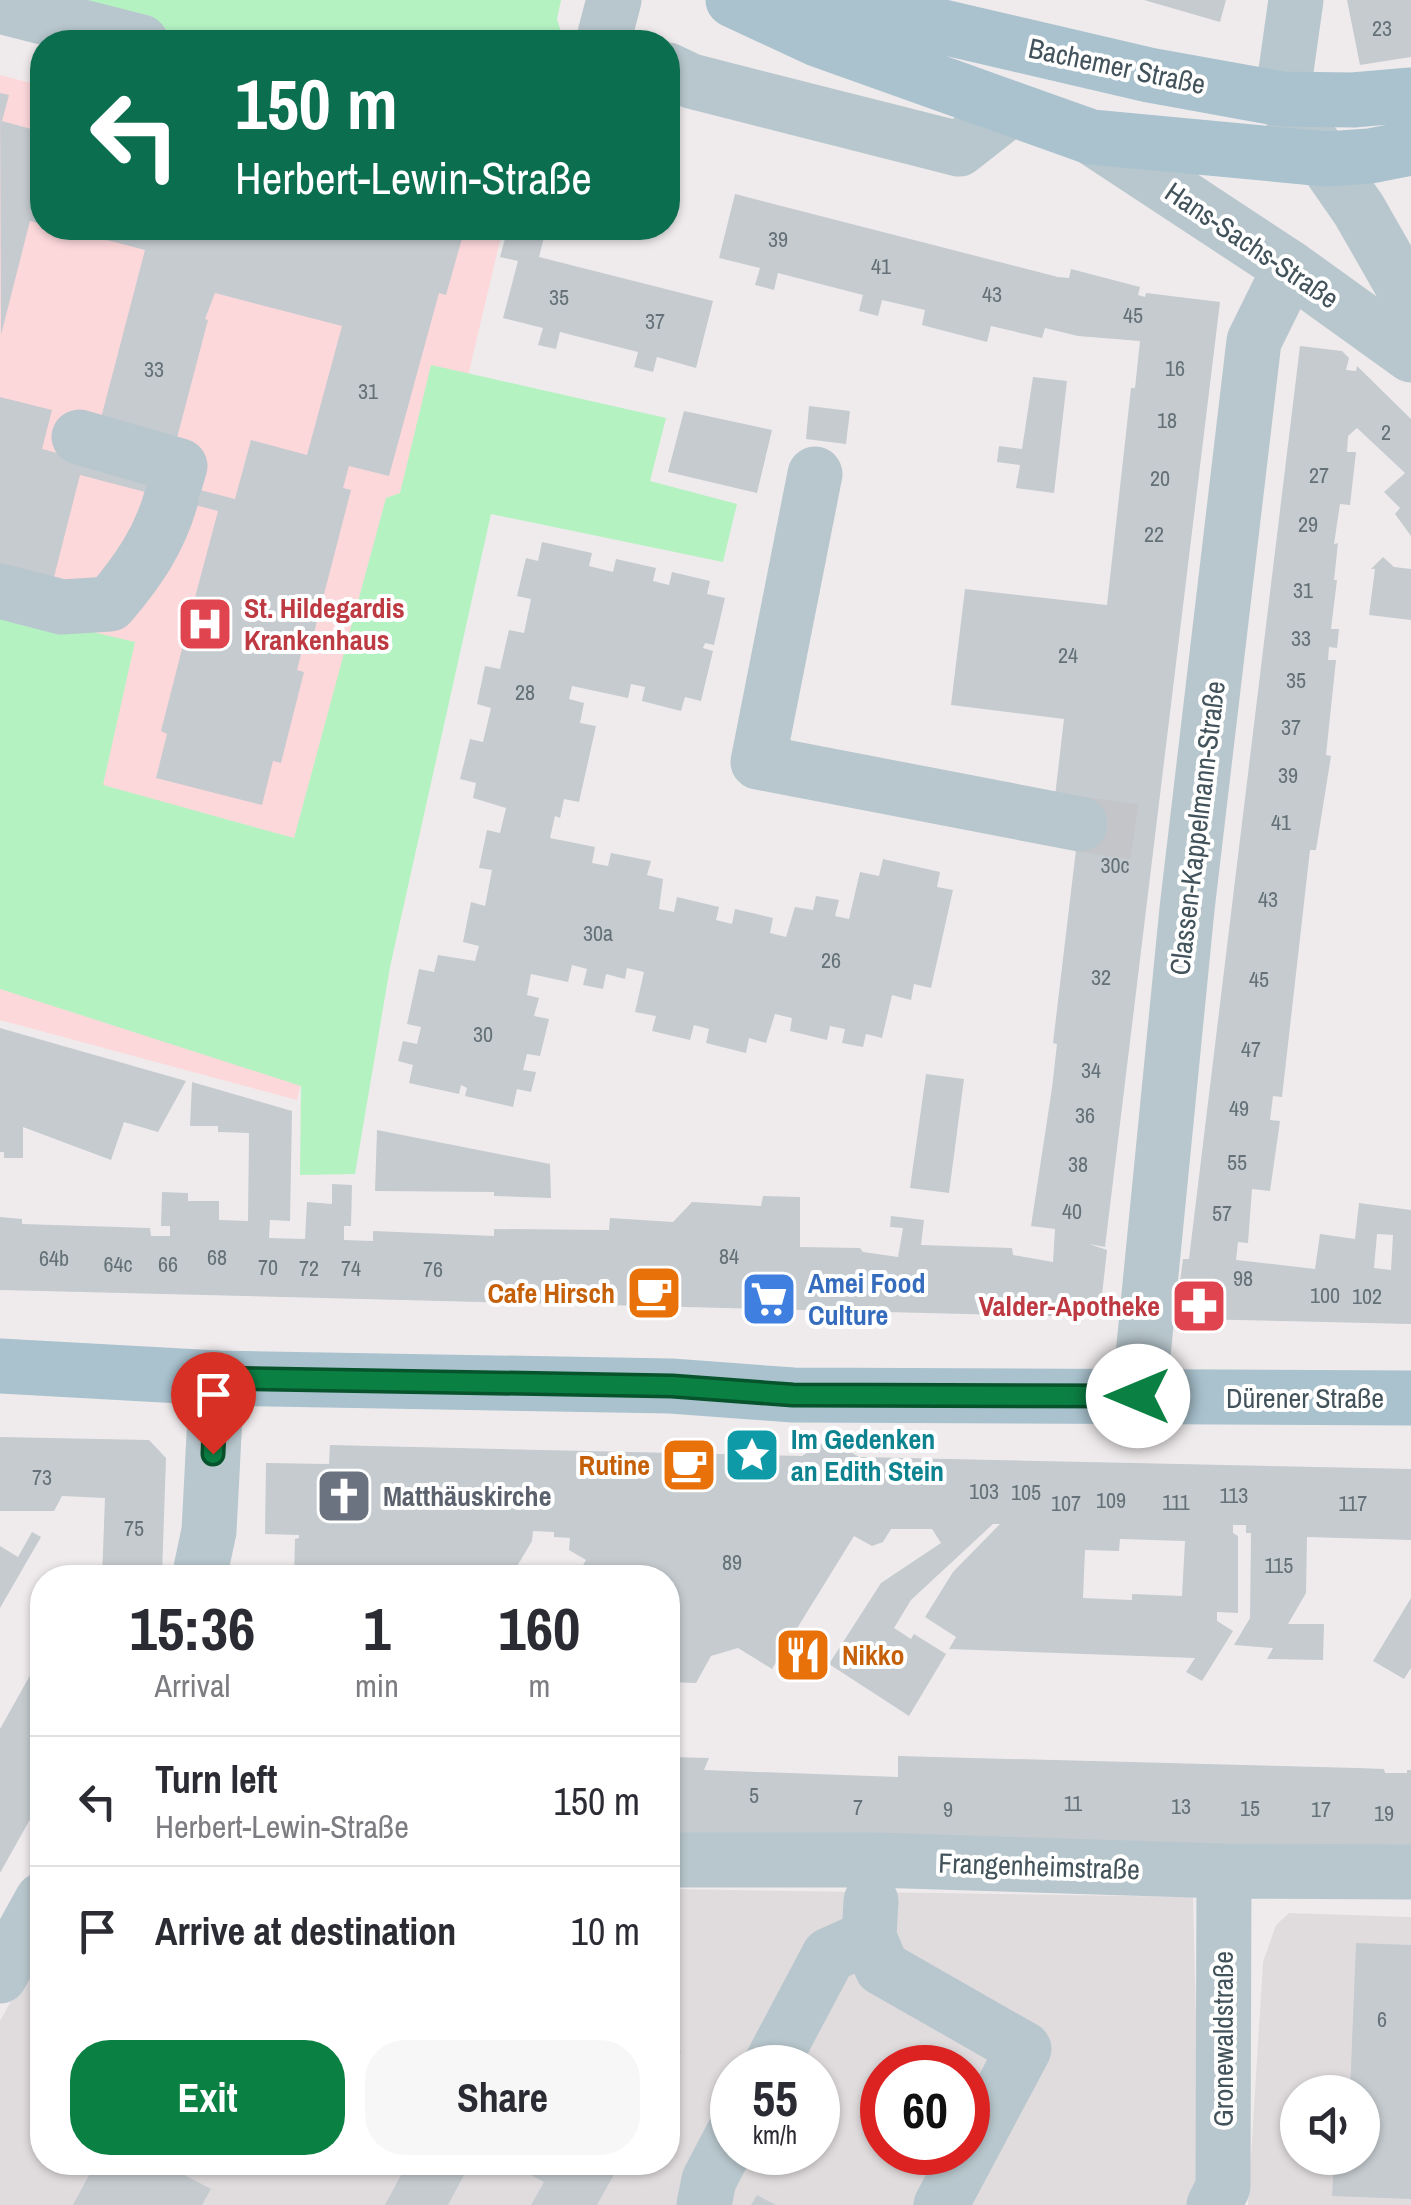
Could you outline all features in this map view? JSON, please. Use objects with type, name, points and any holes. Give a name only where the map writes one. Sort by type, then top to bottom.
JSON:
[{"type":"main road","points":[[733,0],[816,40],[1092,137],[1326,159],[1411,148]]},
{"type":"main road","name":"Bachemer Straße","points":[[827,0],[1149,75],[1282,99],[1353,100],[1411,95]]},
{"type":"main road","name":"Dürener Straße","points":[[0,1366],[216,1378],[672,1386],[793,1395],[1411,1398]]},
{"type":"street","points":[[607,30],[614,0]]},
{"type":"street","points":[[1296,0],[1282,99],[1396,245],[1411,301]]},
{"type":"street","points":[[0,6],[94,30]]},
{"type":"street","points":[[680,76],[959,149],[1010,109]]},
{"type":"street","name":"Hans-Sachs-Straße","points":[[1092,137],[1290,268],[1411,356]]},
{"type":"street","name":"Classen-Kappelmann-Straße","points":[[1138,1396],[1176,837],[1254,341],[1290,268]]},
{"type":"street","points":[[0,590],[62,607],[110,604],[144,564],[164,523],[180,466],[79,436]]},
{"type":"street","points":[[815,474],[758,762],[1080,824]]},
{"type":"street","points":[[202,1565],[209,1531],[216,1378]]},
{"type":"street","name":"Frangenheimstraße","points":[[680,1860],[874,1860],[1224,1872],[1411,1872]]},
{"type":"street","points":[[874,1860],[868,1938],[882,1968],[1024,2049],[941,2205]]},
{"type":"street","name":"Gronewaldstraße","points":[[1214,2205],[1222,2187],[1224,1872]]},
{"type":"street","points":[[0,1976],[30,1922]]},
{"type":"street","points":[[781,2045],[829,1955],[868,1938]]},
{"type":"street","points":[[704,2205],[712,2175]]},
{"type":"shaded area","name":"St. Hildegardis Krankenhaus","points":[[0,75],[30,83],[30,240],[500,240],[297,1100],[0,1020]]},
{"type":"shaded area","points":[[680,1889],[1193,1897],[1200,2179],[1187,2205],[0,2205],[0,2021],[30,1966],[30,2175],[680,2175]]},
{"type":"shaded area","points":[[1289,1913],[1411,1917],[1411,2205],[1248,2205],[1263,1962],[1276,1925]]},
{"type":"green space","points":[[40,0],[561,0],[557,19],[560,30],[156,30]]},
{"type":"green space","points":[[431,365],[666,418],[650,481],[737,504],[723,562],[491,514],[390,967],[355,1174],[300,1175],[301,1086],[0,989],[0,610],[135,642],[103,785],[294,838],[386,498],[400,493]]},
{"type":"building","points":[[1144,0],[1226,0],[1220,22]]},
{"type":"building","points":[[1347,0],[1411,0],[1411,57],[1360,65]]},
{"type":"building","points":[[0,93],[9,95],[2,121],[30,129],[30,221],[1,335]]},
{"type":"building","points":[[735,194],[1058,277],[1069,278],[1071,269],[1140,287],[1138,295],[1145,297],[1146,293],[1220,302],[1105,1247],[1089,1244],[1107,1250],[1101,1304],[1087,1317],[0,1290],[0,1217],[22,1219],[22,1224],[150,1228],[151,1236],[170,1236],[170,1226],[161,1226],[162,1192],[188,1193],[188,1201],[219,1201],[219,1220],[248,1221],[249,1133],[218,1132],[218,1126],[190,1126],[192,1082],[292,1111],[290,1221],[270,1220],[269,1238],[305,1239],[307,1202],[332,1204],[332,1184],[352,1185],[351,1226],[344,1226],[344,1240],[373,1241],[373,1231],[494,1236],[494,1229],[609,1230],[610,1218],[673,1222],[692,1202],[761,1206],[763,1196],[800,1197],[800,1247],[860,1248],[863,1252],[898,1257],[903,1228],[890,1227],[891,1216],[924,1220],[921,1245],[1012,1248],[1013,1255],[1053,1262],[1055,1229],[1031,1226],[1052,1088],[1057,1044],[1053,1043],[1082,799],[1055,796],[1064,719],[951,705],[965,589],[1107,605],[1131,388],[1135,388],[1140,341],[1078,336],[1045,328],[1042,338],[991,326],[987,342],[922,325],[925,310],[882,300],[878,316],[859,311],[863,295],[778,273],[774,290],[755,285],[760,268],[719,258]]},
{"type":"building","points":[[107,240],[462,240],[446,295],[439,293],[389,476],[349,466],[343,488],[351,490],[314,633],[307,631],[297,670],[304,672],[281,763],[273,761],[262,805],[156,778],[167,734],[161,731],[184,641],[190,642],[201,602],[194,601],[218,511],[80,475],[52,585],[0,572],[0,397],[52,410],[42,449],[235,499],[251,440],[307,455],[342,326],[215,293],[205,319],[208,320],[177,438],[101,418],[145,250]]},
{"type":"building","points":[[505,240],[543,240],[539,257],[713,301],[696,368],[657,357],[653,372],[634,367],[638,352],[560,332],[556,349],[538,345],[543,328],[503,318],[518,261],[500,257]]},
{"type":"building","points":[[1300,346],[1342,351],[1349,358],[1346,370],[1356,371],[1357,366],[1411,419],[1411,536],[1395,514],[1400,508],[1384,492],[1405,473],[1357,428],[1348,436],[1347,452],[1356,452],[1350,505],[1340,504],[1334,544],[1338,543],[1337,580],[1331,629],[1339,629],[1337,648],[1329,647],[1328,660],[1336,660],[1326,755],[1331,756],[1316,850],[1310,850],[1282,1097],[1273,1096],[1270,1120],[1280,1121],[1270,1191],[1252,1189],[1248,1243],[1238,1242],[1236,1260],[1315,1269],[1320,1234],[1355,1239],[1359,1203],[1411,1210],[1411,1324],[1194,1319],[1183,1306],[1185,1289],[1179,1289],[1183,1259],[1189,1259]],"holes":[[[1377,1234],[1393,1235],[1391,1270],[1374,1268]]]},
{"type":"building","points":[[1033,377],[1067,381],[1054,493],[1016,488],[1020,465],[997,462],[999,446],[1022,449]]},
{"type":"building","points":[[809,406],[850,411],[846,444],[806,439]]},
{"type":"building","points":[[684,411],[772,430],[757,493],[668,472]]},
{"type":"building","points":[[542,542],[592,553],[589,566],[613,572],[616,559],[656,568],[653,581],[669,585],[672,572],[710,581],[707,594],[725,598],[714,645],[705,643],[703,648],[713,651],[701,701],[685,697],[681,711],[642,701],[645,687],[631,684],[628,698],[572,686],[569,699],[584,703],[580,723],[596,726],[579,802],[564,799],[550,838],[595,847],[592,863],[608,866],[611,853],[651,861],[647,875],[663,879],[659,909],[674,912],[677,897],[719,907],[716,920],[732,924],[735,909],[773,918],[770,933],[786,937],[795,907],[813,910],[816,896],[839,900],[835,916],[849,919],[860,872],[879,876],[883,859],[940,872],[937,887],[953,890],[931,988],[914,984],[911,1000],[892,995],[882,1038],[866,1034],[863,1047],[842,1043],[845,1029],[830,1026],[827,1040],[790,1031],[792,1018],[775,1014],[766,1043],[749,1038],[746,1053],[706,1043],[709,1029],[694,1025],[690,1040],[652,1031],[656,1016],[635,1012],[644,972],[627,968],[625,979],[606,974],[603,989],[583,985],[587,969],[572,965],[568,982],[531,974],[527,995],[539,998],[534,1016],[549,1019],[540,1056],[527,1054],[523,1070],[536,1072],[531,1092],[517,1089],[513,1107],[465,1096],[467,1088],[461,1085],[459,1094],[409,1083],[413,1065],[398,1061],[403,1041],[417,1044],[421,1027],[407,1024],[419,969],[434,972],[438,955],[475,961],[479,946],[463,942],[471,902],[485,906],[492,870],[479,868],[487,830],[500,833],[506,808],[473,798],[476,783],[460,779],[470,739],[483,742],[491,708],[477,704],[485,666],[500,669],[509,630],[524,633],[531,599],[517,596],[526,558],[538,561]]},
{"type":"building","points":[[1383,557],[1394,567],[1411,569],[1411,620],[1369,615],[1375,569],[1371,569]]},
{"type":"building","points":[[0,1028],[186,1081],[158,1132],[124,1122],[111,1160],[23,1127],[23,1158],[4,1158],[4,1152],[0,1152]]},
{"type":"building","points":[[926,1074],[964,1079],[949,1193],[910,1188]]},
{"type":"building","points":[[377,1130],[550,1164],[551,1198],[494,1196],[494,1192],[375,1191]]},
{"type":"building","points":[[0,1437],[149,1440],[166,1458],[162,1565],[102,1565],[105,1498],[62,1496],[54,1511],[0,1511]]},
{"type":"building","points":[[829,1439],[859,1457],[1411,1469],[1411,1540],[1307,1537],[1306,1593],[1288,1624],[1324,1624],[1323,1660],[1267,1659],[1273,1648],[1234,1645],[1250,1618],[1251,1533],[1246,1533],[1246,1525],[1233,1525],[1233,1533],[1238,1536],[1238,1613],[1217,1612],[1217,1621],[1233,1631],[1202,1681],[1186,1672],[1195,1658],[949,1649],[956,1637],[925,1617],[953,1572],[1000,1524],[993,1524],[911,1600],[894,1628],[911,1639],[914,1634],[946,1654],[909,1716],[829,1664],[881,1583],[941,1543],[932,1529],[891,1529],[883,1542],[872,1546],[854,1536],[772,1669],[738,1648],[711,1656],[696,1683],[680,1682],[680,1565],[583,1565],[586,1560],[569,1550],[570,1538],[533,1531],[532,1541],[518,1565],[294,1565],[295,1539],[299,1535],[265,1534],[266,1463],[329,1464],[330,1445],[802,1456]],"holes":[[[1120,1539],[1185,1541],[1182,1596],[1132,1594],[1132,1600],[1083,1598],[1085,1550],[1119,1551]]]},
{"type":"building","points":[[32,1532],[41,1537],[0,1608],[0,1546],[18,1557]]},
{"type":"building","points":[[1411,1598],[1411,1668],[1404,1679],[1373,1661]]},
{"type":"building","points":[[30,1675],[30,1819],[0,1873],[0,1729]]},
{"type":"building","points":[[898,1756],[1358,1768],[1384,1769],[1385,1773],[1411,1770],[1411,1854],[680,1834],[680,1757],[709,1758],[704,1770],[898,1777]]},
{"type":"building","points":[[1356,1943],[1411,1945],[1411,2199],[1332,2196],[1333,2175],[1380,2175],[1380,2075],[1351,2075]]},
{"type":"building","points":[[89,2175],[184,2175],[211,2189],[202,2205],[73,2205]]},
{"type":"building","points":[[401,2175],[464,2175],[448,2205],[385,2205]]},
{"type":"building","points":[[531,2175],[614,2175],[597,2205],[531,2205],[544,2182]]},
{"type":"building","points":[[757,2195],[776,2205],[751,2205]]},
{"type":"tunnel","points":[[1080,824],[1157,835]]},
{"type":"place","name":"St. Hildegardis Krankenhaus","points":[[205,624]]},
{"type":"place","name":"Cafe Hirsch","points":[[654,1293]]},
{"type":"place","name":"Amei Food Culture","points":[[769,1299]]},
{"type":"place","name":"Valder-Apotheke","points":[[1199,1306]]},
{"type":"place","name":"Im Gedenken an Edith Stein","points":[[752,1455]]},
{"type":"place","name":"Rutine","points":[[689,1465]]},
{"type":"place","name":"Matthäuskirche","points":[[344,1496]]},
{"type":"place","name":"Nikko","points":[[803,1655]]},
{"type":"route","points":[[213,1454],[216,1378],[672,1386],[793,1395],[1138,1396]]}]
